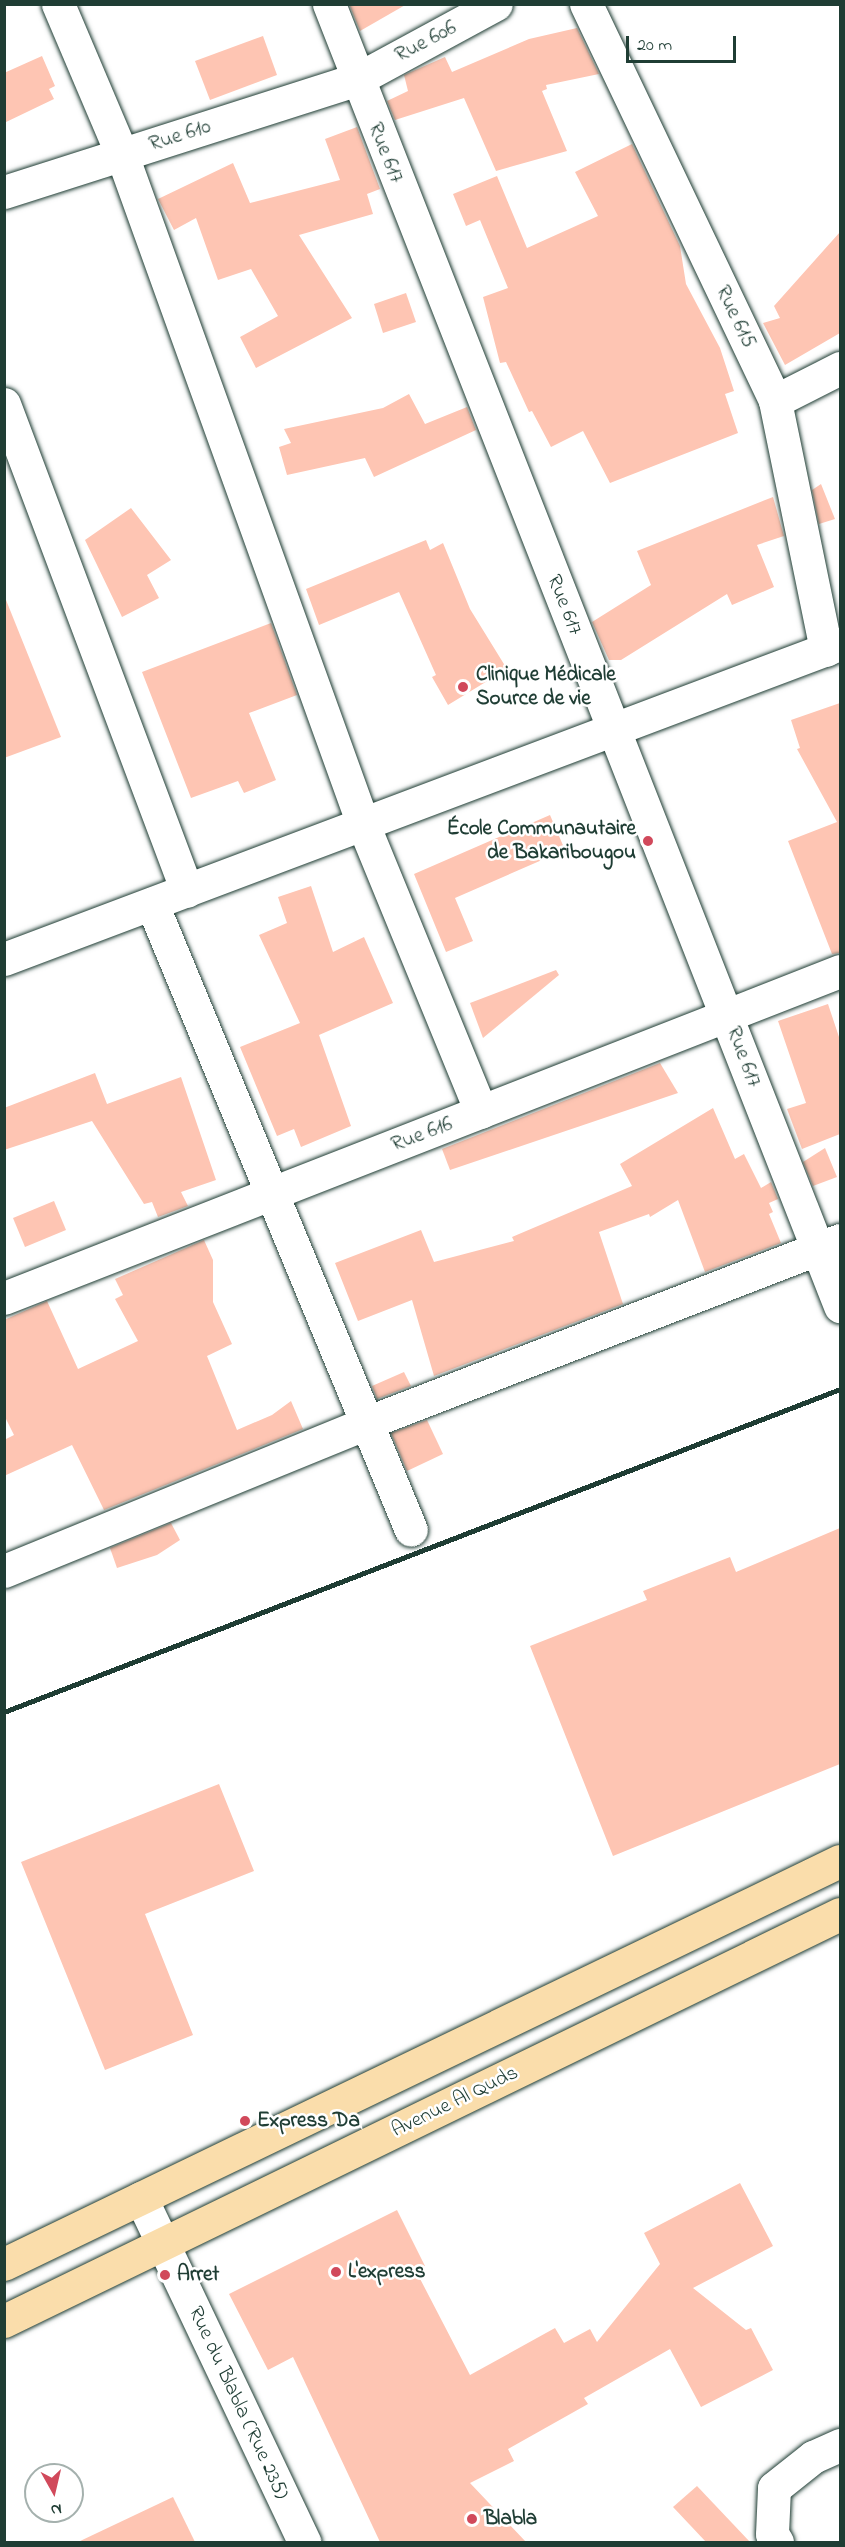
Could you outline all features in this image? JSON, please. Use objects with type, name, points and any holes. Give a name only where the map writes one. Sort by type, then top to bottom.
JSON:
[{"type":"main road","points":[[4,2264],[840,1861]]},
{"type":"main road","name":"Avenue Al Quds","points":[[4,2321],[840,1914]]},
{"type":"street","points":[[58,4],[122,155],[363,824],[481,1112]]},
{"type":"street","name":"Rue 617","points":[[329,4],[356,80],[726,1016],[829,1244],[840,1306]]},
{"type":"street","name":"Rue 606","points":[[356,80],[496,4]]},
{"type":"street","name":"Rue 615","points":[[586,4],[775,401],[833,647]]},
{"type":"street","name":"Rue 610","points":[[4,192],[356,80]]},
{"type":"street","points":[[775,401],[840,368]]},
{"type":"street","points":[[4,404],[186,891]]},
{"type":"street","points":[[4,959],[833,647]]},
{"type":"street","points":[[152,904],[411,1530]]},
{"type":"street","name":"Rue 616","points":[[4,1298],[840,971]]},
{"type":"street","points":[[4,1571],[366,1423],[829,1244]]},
{"type":"street","name":"Rue du Blabla (Rue 235)","points":[[141,2198],[304,2542]]},
{"type":"street","points":[[777,2542],[772,2534],[774,2488],[813,2457],[840,2445]]},
{"type":"building","points":[[349,4],[407,4],[360,31]]},
{"type":"building","points":[[577,28],[599,74],[546,85],[547,89],[542,91],[567,151],[496,171],[464,98],[395,120],[387,101],[408,91],[404,75],[445,57],[452,72],[529,39]]},
{"type":"building","points":[[263,36],[277,75],[210,100],[195,61]]},
{"type":"building","points":[[42,56],[55,86],[49,89],[54,99],[4,123],[4,73]]},
{"type":"building","points":[[357,127],[380,189],[367,194],[373,214],[299,235],[352,318],[256,368],[240,337],[278,316],[251,269],[218,280],[196,218],[174,230],[158,199],[233,163],[250,203],[340,180],[325,139]]},
{"type":"building","points":[[632,144],[680,246],[686,284],[720,348],[734,391],[725,394],[738,433],[610,483],[583,431],[551,447],[532,411],[529,412],[506,362],[500,363],[483,297],[508,288],[480,220],[466,226],[453,194],[497,176],[527,248],[598,216],[575,172]]},
{"type":"building","points":[[840,232],[840,333],[785,365],[763,323],[780,318],[774,306]]},
{"type":"building","points":[[406,293],[416,322],[383,333],[374,304]]},
{"type":"building","points":[[409,394],[425,424],[467,407],[476,430],[374,477],[365,458],[287,475],[279,447],[291,443],[284,429],[383,408]]},
{"type":"building","points":[[821,484],[835,519],[819,524],[812,490]]},
{"type":"building","points":[[773,497],[784,536],[757,545],[774,587],[732,605],[727,594],[621,660],[609,660],[592,622],[651,585],[637,551]]},
{"type":"building","points":[[131,508],[171,560],[147,575],[159,598],[122,617],[85,540]]},
{"type":"building","points":[[426,540],[430,550],[443,543],[470,609],[507,669],[448,705],[432,677],[436,675],[399,592],[319,625],[306,589]]},
{"type":"building","points":[[4,595],[61,737],[4,758]]},
{"type":"building","points":[[271,623],[297,695],[249,713],[276,780],[244,793],[238,781],[191,798],[142,672]]},
{"type":"building","points":[[840,703],[840,953],[832,954],[788,841],[837,822],[797,749],[800,748],[791,720]]},
{"type":"building","points":[[550,815],[565,850],[455,898],[473,941],[446,952],[414,874]]},
{"type":"building","points":[[311,886],[333,952],[364,937],[393,1003],[319,1035],[351,1126],[301,1147],[294,1129],[277,1136],[240,1047],[300,1023],[259,935],[287,923],[278,897]]},
{"type":"building","points":[[556,970],[559,975],[483,1038],[470,1003]]},
{"type":"building","points":[[828,1004],[840,1040],[840,1134],[802,1149],[787,1109],[806,1103],[778,1021]]},
{"type":"building","points":[[660,1063],[678,1093],[450,1170],[442,1149]]},
{"type":"building","points":[[95,1073],[107,1104],[181,1077],[216,1180],[181,1192],[188,1206],[158,1217],[152,1202],[144,1204],[92,1121],[4,1150],[4,1108]]},
{"type":"building","points":[[713,1108],[735,1159],[744,1154],[761,1188],[771,1182],[778,1199],[769,1203],[773,1212],[769,1214],[781,1243],[705,1272],[678,1200],[650,1217],[649,1214],[599,1232],[623,1304],[434,1376],[412,1300],[358,1321],[335,1263],[421,1230],[434,1262],[514,1241],[512,1237],[632,1186],[620,1164]]},
{"type":"building","points":[[825,1148],[837,1177],[813,1186],[803,1162]]},
{"type":"building","points":[[54,1201],[66,1230],[25,1247],[13,1218]]},
{"type":"building","points":[[204,1240],[213,1260],[213,1302],[232,1344],[207,1356],[237,1430],[272,1415],[291,1401],[303,1429],[104,1510],[72,1445],[4,1476],[4,1440],[14,1435],[4,1415],[4,1320],[47,1301],[78,1369],[138,1341],[115,1299],[123,1295],[115,1279]]},
{"type":"building","points":[[404,1372],[411,1386],[377,1399],[372,1386]]},
{"type":"building","points":[[427,1420],[443,1454],[407,1471],[391,1433]]},
{"type":"building","points":[[171,1523],[180,1540],[157,1555],[117,1568],[110,1548]]},
{"type":"building","points":[[840,1528],[840,1764],[613,1856],[530,1646],[647,1600],[643,1591],[730,1557],[736,1572]]},
{"type":"building","points":[[219,1784],[254,1871],[145,1914],[193,2035],[105,2070],[21,1862]]},
{"type":"building","points":[[740,2183],[773,2246],[693,2288],[746,2330],[751,2328],[773,2370],[701,2407],[670,2349],[584,2398],[588,2404],[508,2449],[514,2461],[470,2483],[526,2542],[380,2542],[293,2357],[268,2370],[229,2294],[397,2210],[425,2266],[416,2271],[470,2375],[555,2328],[564,2343],[590,2329],[597,2342],[660,2264],[644,2233]]},
{"type":"building","points":[[697,2486],[750,2542],[706,2542],[673,2507]]},
{"type":"building","points":[[173,2497],[195,2542],[78,2542]]},
{"type":"railway","points":[[4,1712],[840,1389]]},
{"type":"place","name":"Clinique Médicale Source de vie","points":[[463,687]]},
{"type":"place","name":"École Communautaire de Bakaribougou","points":[[648,841]]},
{"type":"place","name":"Express Da","points":[[245,2121]]},
{"type":"place","name":"L'express","points":[[336,2272]]},
{"type":"place","name":"Arret","points":[[165,2275]]},
{"type":"place","name":"Blabla","points":[[472,2519]]}]
